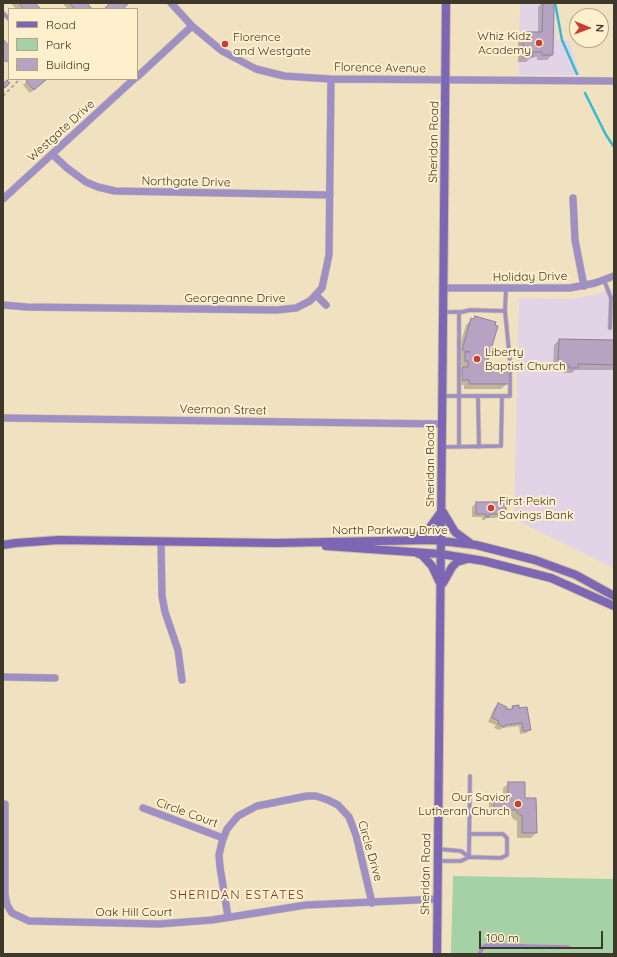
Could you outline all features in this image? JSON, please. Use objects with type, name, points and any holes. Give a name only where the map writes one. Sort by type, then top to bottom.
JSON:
[{"type":"main road","name":"Sheridan Road","points":[[437,954],[442,541],[442,396],[447,80],[446,3]]},
{"type":"main road","points":[[413,540],[428,530],[439,516],[442,509]]},
{"type":"main road","points":[[442,509],[445,517],[455,532],[474,545]]},
{"type":"main road","name":"North Parkway Drive","points":[[3,545],[40,540],[276,543],[413,540],[442,541],[510,552],[560,569],[595,585],[614,596]]},
{"type":"main road","name":"North Parkway Drive","points":[[276,543],[441,554],[471,558],[551,578],[614,606]]},
{"type":"main road","points":[[414,552],[422,555],[432,566],[441,587]]},
{"type":"main road","points":[[441,587],[452,567],[457,562],[471,558]]},
{"type":"street","name":"Florence Avenue","points":[[171,3],[192,26],[222,52],[256,69],[284,76],[332,79],[614,81]]},
{"type":"street","points":[[138,76],[192,26]]},
{"type":"street","points":[[326,305],[317,296],[322,288],[328,270],[332,79]]},
{"type":"street","name":"Westgate Drive","points":[[3,199],[133,80]]},
{"type":"street","name":"Northgate Drive","points":[[52,154],[80,178],[98,187],[114,191],[330,195]]},
{"type":"street","points":[[573,198],[574,240],[584,286]]},
{"type":"street","name":"Holiday Drive","points":[[444,288],[553,289],[584,286],[614,276]]},
{"type":"street","name":"Georgeanne Drive","points":[[3,305],[27,307],[277,310],[296,308],[306,304],[317,296]]},
{"type":"street","name":"Veerman Street","points":[[3,418],[442,424]]},
{"type":"street","points":[[162,542],[162,596],[165,612],[178,650],[182,680]]},
{"type":"street","points":[[3,677],[55,678]]},
{"type":"street","name":"Circle Drive","points":[[228,917],[219,855],[227,829],[238,816],[257,806],[307,796],[316,796],[328,800],[342,808],[354,827],[372,903]]},
{"type":"street","name":"Oak Hill Court","points":[[6,804],[5,895],[9,909],[22,919],[46,923],[148,924],[228,917],[306,905],[438,899]]},
{"type":"street","name":"Circle Court","points":[[143,808],[223,838]]},
{"type":"lane","points":[[604,280],[612,298],[610,328]]},
{"type":"lane","points":[[442,396],[510,396],[510,361],[505,311],[506,288]]},
{"type":"lane","points":[[444,312],[470,310],[505,311]]},
{"type":"lane","points":[[459,312],[459,447]]},
{"type":"lane","points":[[478,397],[479,447]]},
{"type":"lane","points":[[442,447],[502,446],[502,397]]},
{"type":"lane","points":[[469,856],[470,776]]},
{"type":"lane","points":[[438,849],[462,851],[469,856],[501,858],[507,855],[507,838],[502,834],[469,834]]},
{"type":"lane","points":[[438,861],[461,861],[469,856]]},
{"type":"lane","points":[[479,954],[484,946],[488,945],[568,947]]},
{"type":"path","points":[[3,96],[19,80]]},
{"type":"shaded area","points":[[520,3],[555,3],[556,40],[569,41],[569,48],[571,48],[580,75],[519,75]]},
{"type":"shaded area","points":[[614,288],[614,568],[514,519],[519,298],[570,299],[595,295]]},
{"type":"green space","points":[[453,876],[614,879],[614,954],[451,954]]},
{"type":"building","points":[[19,3],[35,3],[40,8],[23,8]]},
{"type":"building","points":[[69,3],[87,3],[91,8],[74,8]]},
{"type":"building","points":[[110,3],[129,3],[124,8],[105,8]]},
{"type":"building","points":[[543,3],[554,3],[553,55],[542,55],[542,52],[533,52],[533,57],[523,57],[523,32],[542,32]]},
{"type":"building","points":[[3,39],[8,45],[8,61],[6,62],[3,59]]},
{"type":"building","points":[[7,80],[10,83],[5,88],[3,84]]},
{"type":"building","points":[[27,80],[46,80],[34,90],[26,81]]},
{"type":"building","points":[[475,316],[496,322],[495,325],[498,326],[487,363],[508,363],[508,384],[469,384],[469,380],[462,380],[462,367],[468,367],[468,361],[465,361],[465,352],[470,352],[462,350],[471,318],[474,319]]},
{"type":"building","points":[[559,339],[614,340],[614,365],[578,364],[578,368],[569,368],[569,365],[558,364]]},
{"type":"building","points":[[476,502],[506,502],[506,514],[489,514],[489,517],[486,517],[486,514],[476,514]]},
{"type":"building","points":[[498,703],[507,707],[506,709],[513,709],[512,706],[519,705],[519,708],[527,707],[531,730],[523,731],[522,723],[505,725],[504,727],[498,724],[499,721],[492,718]]},
{"type":"building","points":[[508,782],[525,782],[525,798],[536,798],[537,833],[522,833],[522,816],[518,814],[516,810],[494,810],[494,796],[508,796]]},
{"type":"waterway","points":[[555,3],[562,40],[577,74]]},
{"type":"waterway","points":[[585,93],[606,135],[614,147]]},
{"type":"place","name":"Whiz Kidz Academy","points":[[539,43]]},
{"type":"place","name":"Florence and Westgate","points":[[225,44]]},
{"type":"place","name":"Liberty Baptist Church","points":[[477,359]]},
{"type":"place","name":"First Pekin Savings Bank","points":[[491,508]]},
{"type":"place","name":"Our Savior Lutheran Church","points":[[518,804]]},
{"type":"district","name":"SHERIDAN ESTATES","points":[[237,895]]}]
